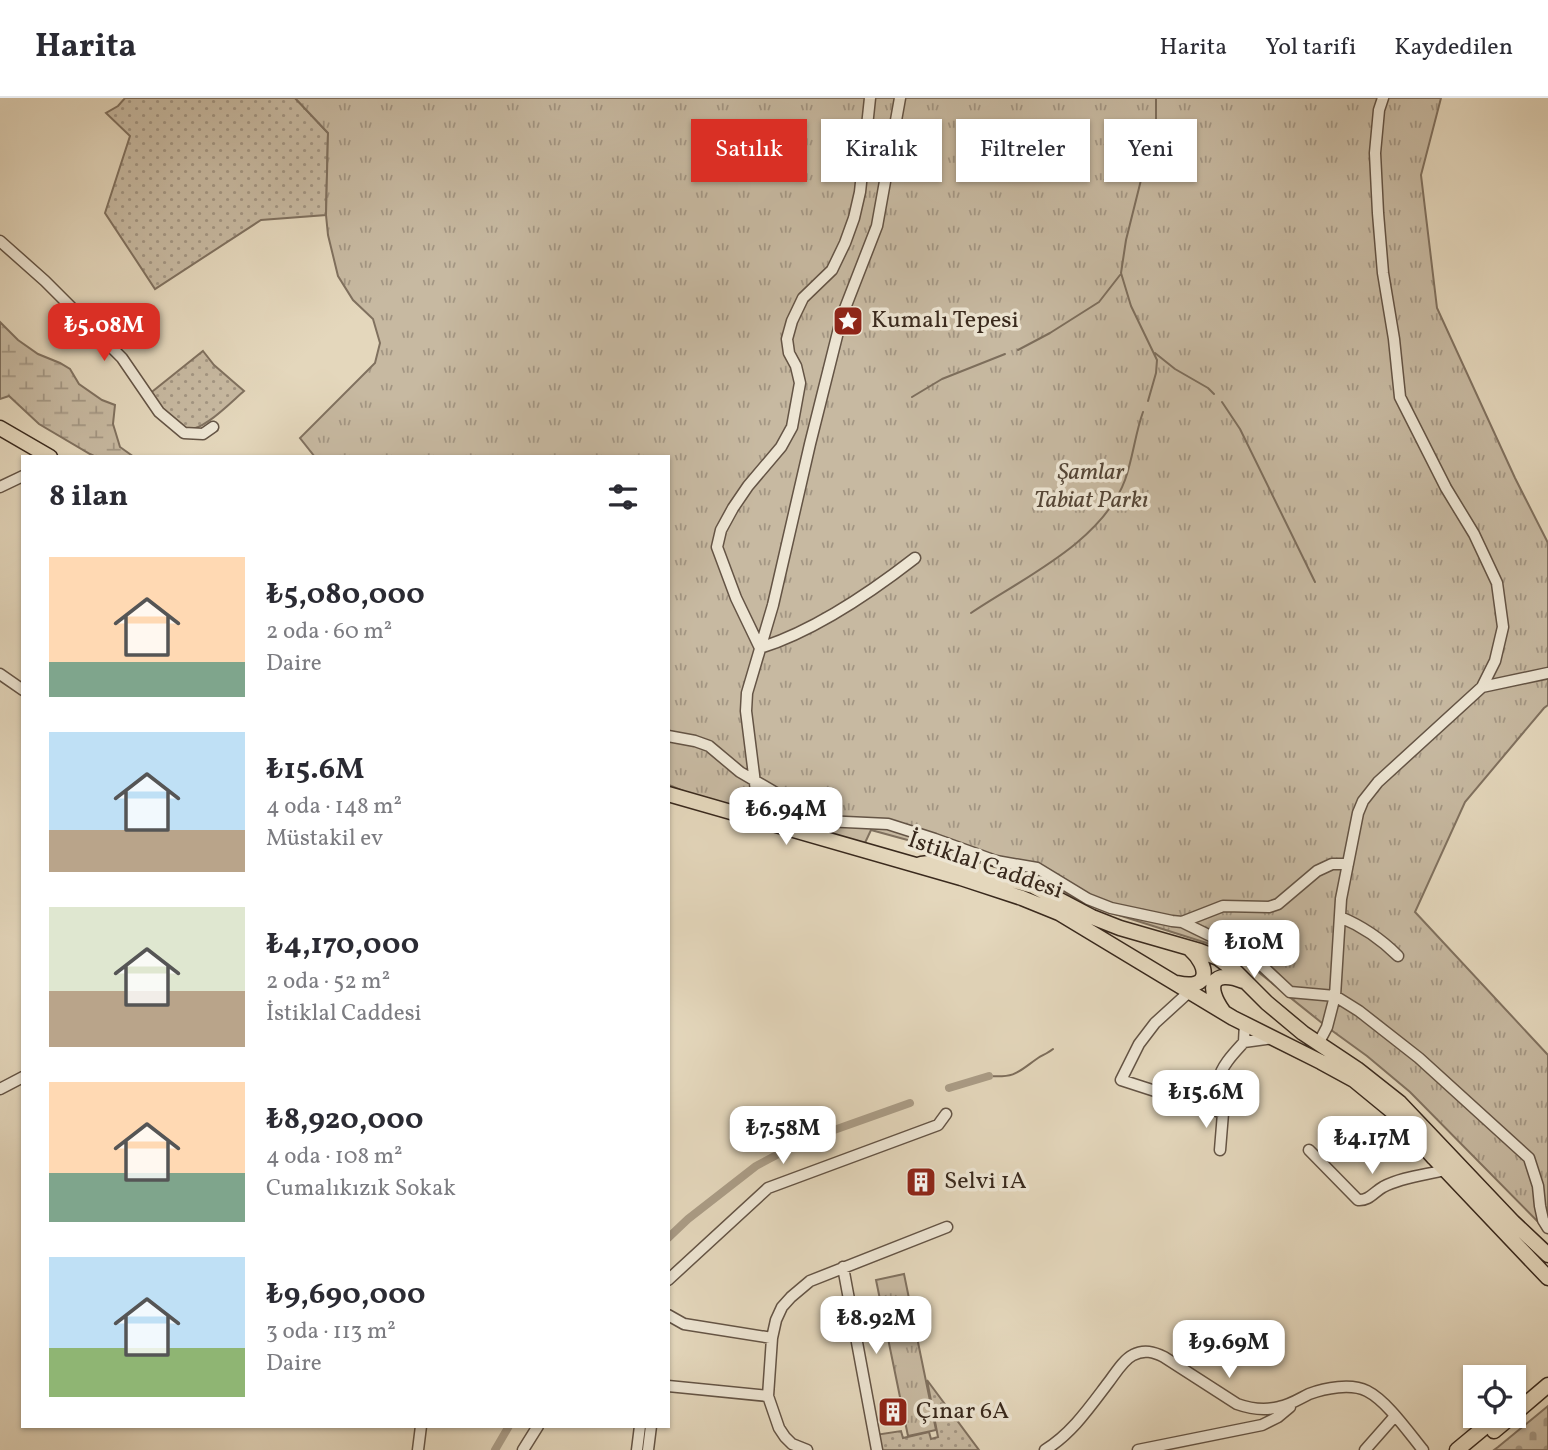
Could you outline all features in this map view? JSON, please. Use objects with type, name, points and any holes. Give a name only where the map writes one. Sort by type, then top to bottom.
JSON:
[{"type":"main road","points":[[0,428],[47,455]]},
{"type":"main road","name":"İstiklal Caddesi","points":[[670,795],[972,882],[1059,913],[1224,1013],[1354,1080],[1393,1112],[1548,1278]]},
{"type":"main road","name":"İstiklal Caddesi","points":[[913,865],[945,861],[1033,886],[1092,917],[1120,928],[1218,958],[1287,1020],[1400,1103],[1548,1255]]},
{"type":"main road","points":[[1172,982],[1192,985],[1203,977],[1204,969],[1200,958],[1190,948]]},
{"type":"main road","points":[[1224,1013],[1212,992],[1213,984],[1217,978],[1225,977],[1245,981]]},
{"type":"main road","points":[[1526,1393],[1548,1374]]},
{"type":"main road","points":[[1526,1404],[1548,1385]]},
{"type":"main road","points":[[1457,1450],[1484,1428]]},
{"type":"main road","points":[[1471,1450],[1497,1428]]},
{"type":"street","points":[[760,648],[736,598],[717,547],[721,530],[733,508],[781,447],[792,427],[800,383],[787,339],[803,299],[831,270],[854,218],[860,192],[870,98]]},
{"type":"street","points":[[756,820],[757,799],[746,710],[747,693],[773,605],[842,316],[877,226],[900,98]]},
{"type":"street","points":[[1318,1044],[1327,1027],[1335,996],[1341,899],[1358,813],[1363,801],[1378,782],[1482,687],[1495,660],[1503,627],[1497,583],[1474,534],[1446,488],[1400,397],[1383,273],[1378,213],[1375,153],[1379,110],[1383,98]]},
{"type":"street","points":[[0,240],[122,358],[159,412],[184,433],[203,434],[213,427]]},
{"type":"street","points":[[0,487],[21,477]]},
{"type":"street","points":[[760,648],[782,641],[812,626],[892,576],[915,558]]},
{"type":"street","points":[[1482,687],[1548,673]]},
{"type":"street","points":[[0,674],[21,689]]},
{"type":"street","points":[[670,736],[695,741],[709,747],[740,772],[824,821],[888,824],[996,862],[1037,868],[1088,899],[1111,908],[1182,922],[1227,944],[1258,962],[1290,992],[1335,996],[1359,1011],[1419,1058],[1529,1158],[1538,1186],[1539,1206],[1548,1228]]},
{"type":"street","points":[[1182,922],[1223,906],[1269,907],[1278,904],[1317,871],[1332,864],[1348,864]]},
{"type":"street","points":[[1340,917],[1385,942],[1398,956]]},
{"type":"street","points":[[1188,992],[1155,1023],[1139,1044],[1121,1080],[1223,1113]]},
{"type":"street","points":[[1220,1150],[1223,1113],[1219,1080],[1228,1062],[1244,1042],[1245,1024]]},
{"type":"street","points":[[1244,1042],[1273,1038]]},
{"type":"street","points":[[0,1089],[21,1078]]},
{"type":"street","points":[[670,1278],[768,1188],[938,1125],[946,1114]]},
{"type":"street","points":[[1309,1150],[1358,1200],[1364,1200],[1384,1187],[1398,1182],[1445,1170]]},
{"type":"street","points":[[807,1450],[787,1440],[779,1428],[768,1396],[772,1338],[782,1307],[810,1281],[947,1227]]},
{"type":"street","points":[[843,1267],[877,1450]]},
{"type":"street","points":[[670,1316],[684,1324],[772,1338]]},
{"type":"street","points":[[1045,1450],[1078,1423],[1128,1358],[1142,1352],[1164,1357],[1237,1404],[1250,1409],[1269,1409],[1322,1390],[1356,1387],[1367,1390],[1395,1416],[1423,1450]]},
{"type":"street","points":[[670,1386],[768,1396]]},
{"type":"street","points":[[1138,1450],[1262,1426],[1278,1417],[1294,1402]]},
{"type":"street","points":[[1365,1450],[1395,1416]]},
{"type":"street","points":[[418,1450],[421,1428]]},
{"type":"street","points":[[523,1450],[537,1428]]},
{"type":"street","points":[[637,1450],[640,1428]]},
{"type":"street","points":[[648,1450],[651,1428]]},
{"type":"street","points":[[779,1450],[787,1440]]},
{"type":"green space","points":[[125,98],[295,98],[328,133],[326,215],[261,220],[155,289],[105,213],[130,136],[106,113]]},
{"type":"green space","name":"Şamlar Tabiat Parkı","points":[[295,98],[1441,98],[1421,175],[1437,308],[1548,543],[1548,705],[1465,802],[1415,912],[1548,1055],[1548,1232],[1410,1092],[1237,955],[1109,912],[1072,897],[1047,879],[1035,875],[871,830],[864,845],[771,818],[764,803],[749,797],[733,806],[670,785],[670,455],[313,455],[300,438],[375,363],[380,343],[373,319],[353,300],[338,276],[326,215],[328,133]]},
{"type":"green space","points":[[0,322],[18,340],[38,354],[70,369],[79,384],[102,400],[115,405],[113,424],[120,447],[131,455],[93,455],[39,424],[9,396],[0,399]]},
{"type":"green space","points":[[203,351],[214,365],[244,391],[207,422],[191,430],[184,429],[148,395]]},
{"type":"green space","points":[[904,1274],[936,1430],[908,1436],[876,1280]]},
{"type":"green space","points":[[927,1380],[979,1450],[877,1450],[875,1435],[901,1431],[903,1438],[929,1432],[931,1439],[938,1437]]},
{"type":"green space","points":[[1548,1406],[1548,1450],[1494,1450],[1521,1428],[1526,1428],[1526,1424]]},
{"type":"waterway","points":[[1148,401],[1157,360],[1131,306],[1121,273],[1126,240],[1156,126],[1156,98]]},
{"type":"waterway","points":[[1018,350],[1099,302],[1120,275]]},
{"type":"waterway","points":[[1155,353],[1214,394]]},
{"type":"waterway","points":[[912,397],[942,379],[1005,354]]},
{"type":"waterway","points":[[1222,402],[1240,429],[1315,582]]},
{"type":"waterway","points":[[971,613],[1059,557],[1099,522],[1114,502],[1125,480],[1143,412]]},
{"type":"waterway","points":[[989,1076],[1016,1073],[1053,1049]]},
{"type":"waterway","points":[[949,1088],[989,1076]]},
{"type":"waterway","points":[[670,1236],[756,1166],[820,1135],[910,1103]]},
{"type":"waterway","points":[[495,1450],[508,1428]]},
{"type":"place","name":"Kumalı Tepesi","points":[[848,321]]},
{"type":"place","name":"Selvi 1A","points":[[921,1182]]},
{"type":"place","name":"Çınar 6A","points":[[893,1412]]}]
